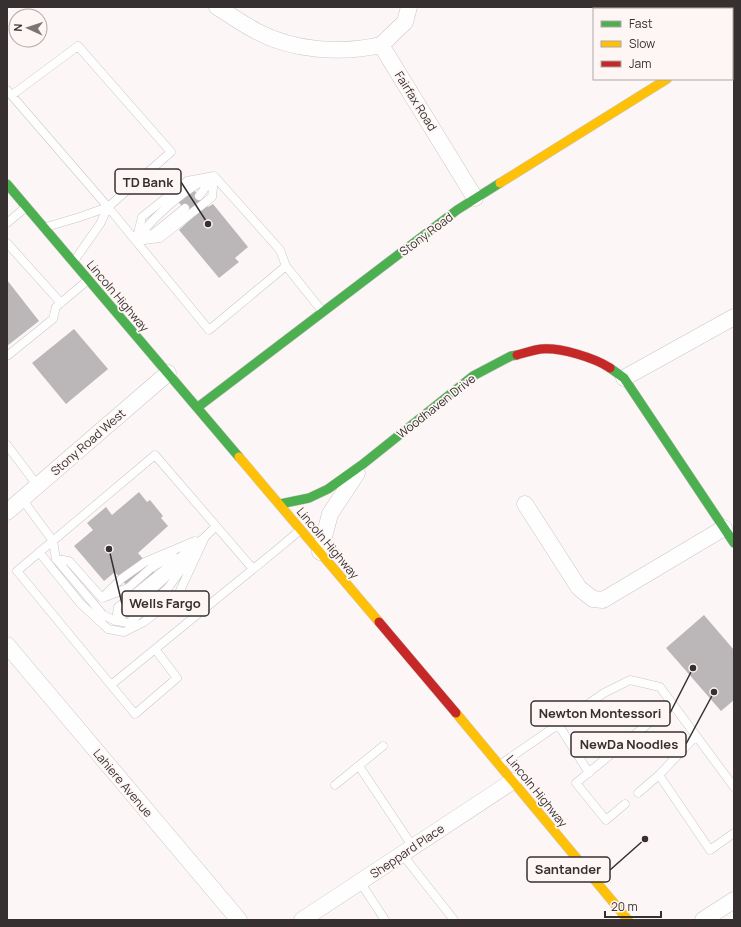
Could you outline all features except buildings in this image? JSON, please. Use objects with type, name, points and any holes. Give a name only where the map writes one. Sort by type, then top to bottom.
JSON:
[{"type":"street","points":[[217,7],[257,32],[286,44],[332,50],[368,48],[381,45],[405,22],[409,7]]},
{"type":"street","name":"Fairfax Road","points":[[381,45],[475,198]]},
{"type":"street","name":"Stony Road","points":[[198,407],[475,198],[665,80]]},
{"type":"street","name":"Lincoln Highway","points":[[7,184],[280,504],[500,765],[628,920]]},
{"type":"street","points":[[624,378],[734,317]]},
{"type":"street","name":"Woodhaven Drive","points":[[280,504],[309,498],[328,489],[363,464],[473,376],[511,356],[543,349],[572,353],[602,362],[624,378],[734,543]]},
{"type":"street","name":"Stony Road West","points":[[7,512],[168,373]]},
{"type":"street","points":[[320,552],[330,514],[363,464]]},
{"type":"street","points":[[525,504],[579,588],[593,599],[603,600],[724,528]]},
{"type":"street","name":"Lahiere Avenue","points":[[7,646],[239,920]]},
{"type":"street","name":"Sheppard Place","points":[[312,917],[360,882],[513,781]]},
{"type":"street","points":[[703,920],[734,900]]},
{"type":"lane","points":[[44,227],[80,218],[108,207],[171,152],[78,46],[9,92],[108,207],[208,330],[286,266]]},
{"type":"lane","points":[[136,241],[160,238],[212,197],[214,176]]},
{"type":"lane","points":[[136,241],[148,224],[192,187],[214,176]]},
{"type":"lane","points":[[199,196],[214,176]]},
{"type":"lane","points":[[214,176],[280,250],[286,266],[323,312]]},
{"type":"lane","points":[[7,223],[27,207]]},
{"type":"lane","points":[[74,262],[100,224],[108,207]]},
{"type":"lane","points":[[136,241],[154,233],[185,208]]},
{"type":"lane","points":[[7,243],[61,303]]},
{"type":"lane","points":[[7,356],[53,319],[56,307],[89,280]]},
{"type":"lane","points":[[7,445],[38,486]]},
{"type":"lane","points":[[155,649],[177,678],[135,714],[18,571],[155,455],[253,569]]},
{"type":"lane","points":[[22,499],[53,541],[56,559],[103,615],[116,621],[162,581],[216,526]]},
{"type":"lane","points":[[111,685],[301,530]]},
{"type":"lane","points":[[39,552],[80,602],[108,629],[124,632],[144,622],[178,595],[205,537]]},
{"type":"lane","points":[[56,559],[69,561],[102,598],[121,579],[145,562],[205,537]]},
{"type":"lane","points":[[500,765],[604,693],[630,680],[660,687],[734,787]]},
{"type":"lane","points":[[625,804],[606,820],[576,783],[672,704]]},
{"type":"lane","points":[[558,724],[589,773]]},
{"type":"lane","points":[[638,793],[659,775],[696,736]]},
{"type":"lane","points":[[335,785],[383,746]]},
{"type":"lane","points":[[359,766],[408,851],[454,920]]},
{"type":"lane","points":[[659,775],[710,850],[734,833]]},
{"type":"lane","points":[[360,882],[385,920]]},
{"type":"traffic: fast","points":[[198,407],[457,210],[500,183]]},
{"type":"traffic: fast","points":[[7,184],[239,457]]},
{"type":"traffic: fast","points":[[280,504],[309,498],[328,489],[363,464],[473,376],[511,356],[517,355]]},
{"type":"traffic: fast","points":[[610,368],[624,378],[734,543]]},
{"type":"traffic: slow","points":[[500,183],[665,80]]},
{"type":"traffic: slow","points":[[239,457],[379,622]]},
{"type":"traffic: slow","points":[[456,713],[628,920]]},
{"type":"traffic: jam","points":[[517,355],[541,349],[567,351],[587,357],[610,368]]},
{"type":"traffic: jam","points":[[379,622],[456,713]]},
{"type":"place","name":"TD Bank","points":[[208,224]]},
{"type":"place","name":"Wells Fargo","points":[[109,549]]},
{"type":"place","name":"Newton Montessori","points":[[693,668]]},
{"type":"place","name":"NewDa Noodles","points":[[714,692]]},
{"type":"place","name":"Santander","points":[[645,839]]}]
